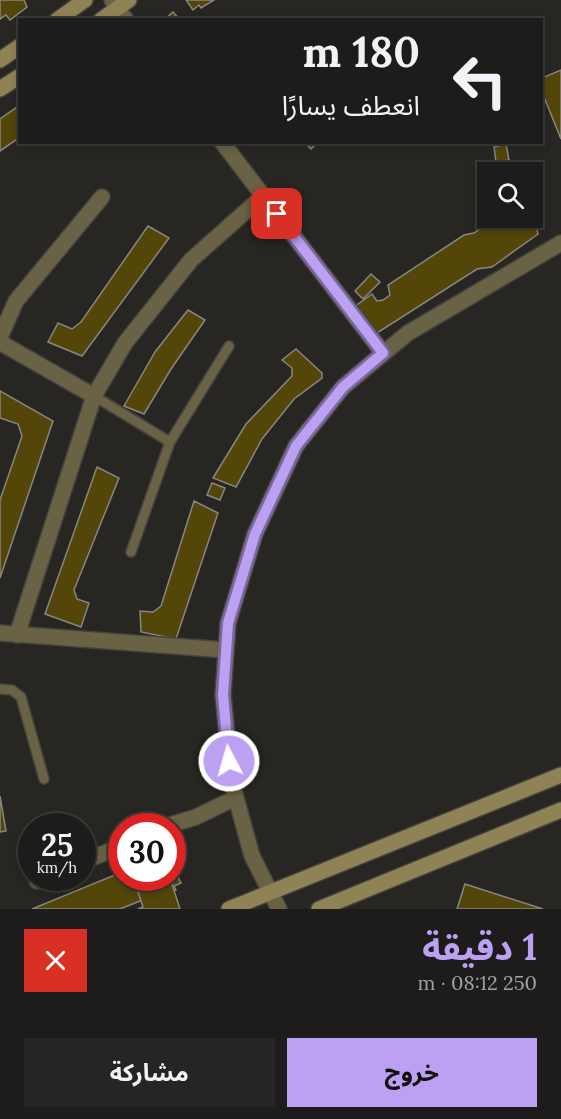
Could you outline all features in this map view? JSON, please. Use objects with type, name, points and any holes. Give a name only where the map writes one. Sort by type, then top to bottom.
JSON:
[{"type":"main road","points":[[60,18],[85,0]]},
{"type":"main road","points":[[104,18],[121,7]]},
{"type":"main road","points":[[0,60],[18,47]]},
{"type":"main road","points":[[0,89],[18,77]]},
{"type":"main road","points":[[229,909],[561,775]]},
{"type":"main road","points":[[319,909],[561,810]]},
{"type":"street","points":[[224,144],[383,353]]},
{"type":"street","points":[[17,635],[94,396],[125,343],[191,260],[264,196]]},
{"type":"street","points":[[94,396],[3,344],[0,337],[16,301],[102,197]]},
{"type":"street","points":[[279,909],[252,856],[236,798],[223,695],[228,623],[255,534],[296,446],[343,387],[408,333],[561,243]]},
{"type":"street","points":[[0,633],[226,650]]},
{"type":"street","points":[[186,820],[236,798]]},
{"type":"lane","points":[[131,552],[170,442],[229,346]]},
{"type":"lane","points":[[94,396],[170,442]]},
{"type":"lane","points":[[0,689],[12,690],[21,697],[44,779]]},
{"type":"building","points":[[0,0],[24,0],[27,7],[10,20],[6,15],[0,19]]},
{"type":"building","points":[[186,0],[214,0],[201,8],[199,5],[193,10]]},
{"type":"building","points":[[173,12],[178,18],[166,18]]},
{"type":"building","points":[[561,70],[561,139],[543,94],[543,78]]},
{"type":"building","points":[[18,106],[18,138],[0,151],[0,119]]},
{"type":"building","points":[[306,144],[316,144],[311,149]]},
{"type":"building","points":[[506,144],[509,160],[496,162],[494,147]]},
{"type":"building","points":[[148,226],[169,238],[82,356],[48,342],[58,323],[72,329],[81,322]]},
{"type":"building","points":[[481,228],[537,228],[538,234],[492,267],[477,269],[374,335],[354,307],[372,294],[377,301],[383,300],[390,295],[388,285],[464,235],[474,233]]},
{"type":"building","points":[[371,274],[380,282],[363,299],[355,291]]},
{"type":"building","points":[[188,310],[205,320],[171,369],[144,414],[124,406],[155,352]]},
{"type":"building","points":[[296,349],[322,373],[322,378],[294,399],[262,439],[236,487],[213,478],[246,424],[292,376],[292,368],[282,360]]},
{"type":"building","points":[[0,391],[53,421],[0,578],[0,500],[22,436],[18,424],[0,418]]},
{"type":"building","points":[[97,467],[119,478],[74,590],[77,599],[89,603],[81,627],[45,614]]},
{"type":"building","points":[[212,483],[225,488],[220,500],[207,495]]},
{"type":"building","points":[[194,501],[218,513],[176,639],[141,632],[140,611],[153,612],[161,606]]},
{"type":"building","points":[[0,796],[6,831],[0,832]]},
{"type":"building","points":[[108,878],[108,891],[147,891],[150,897],[120,909],[32,909],[76,891],[96,891],[96,883]]},
{"type":"building","points":[[465,884],[543,909],[457,909]]},
{"type":"building","points":[[174,891],[180,909],[138,909],[143,907],[138,892]]},
{"type":"route","points":[[229,761],[223,695],[228,623],[255,534],[296,446],[343,387],[383,353],[277,214]]}]
